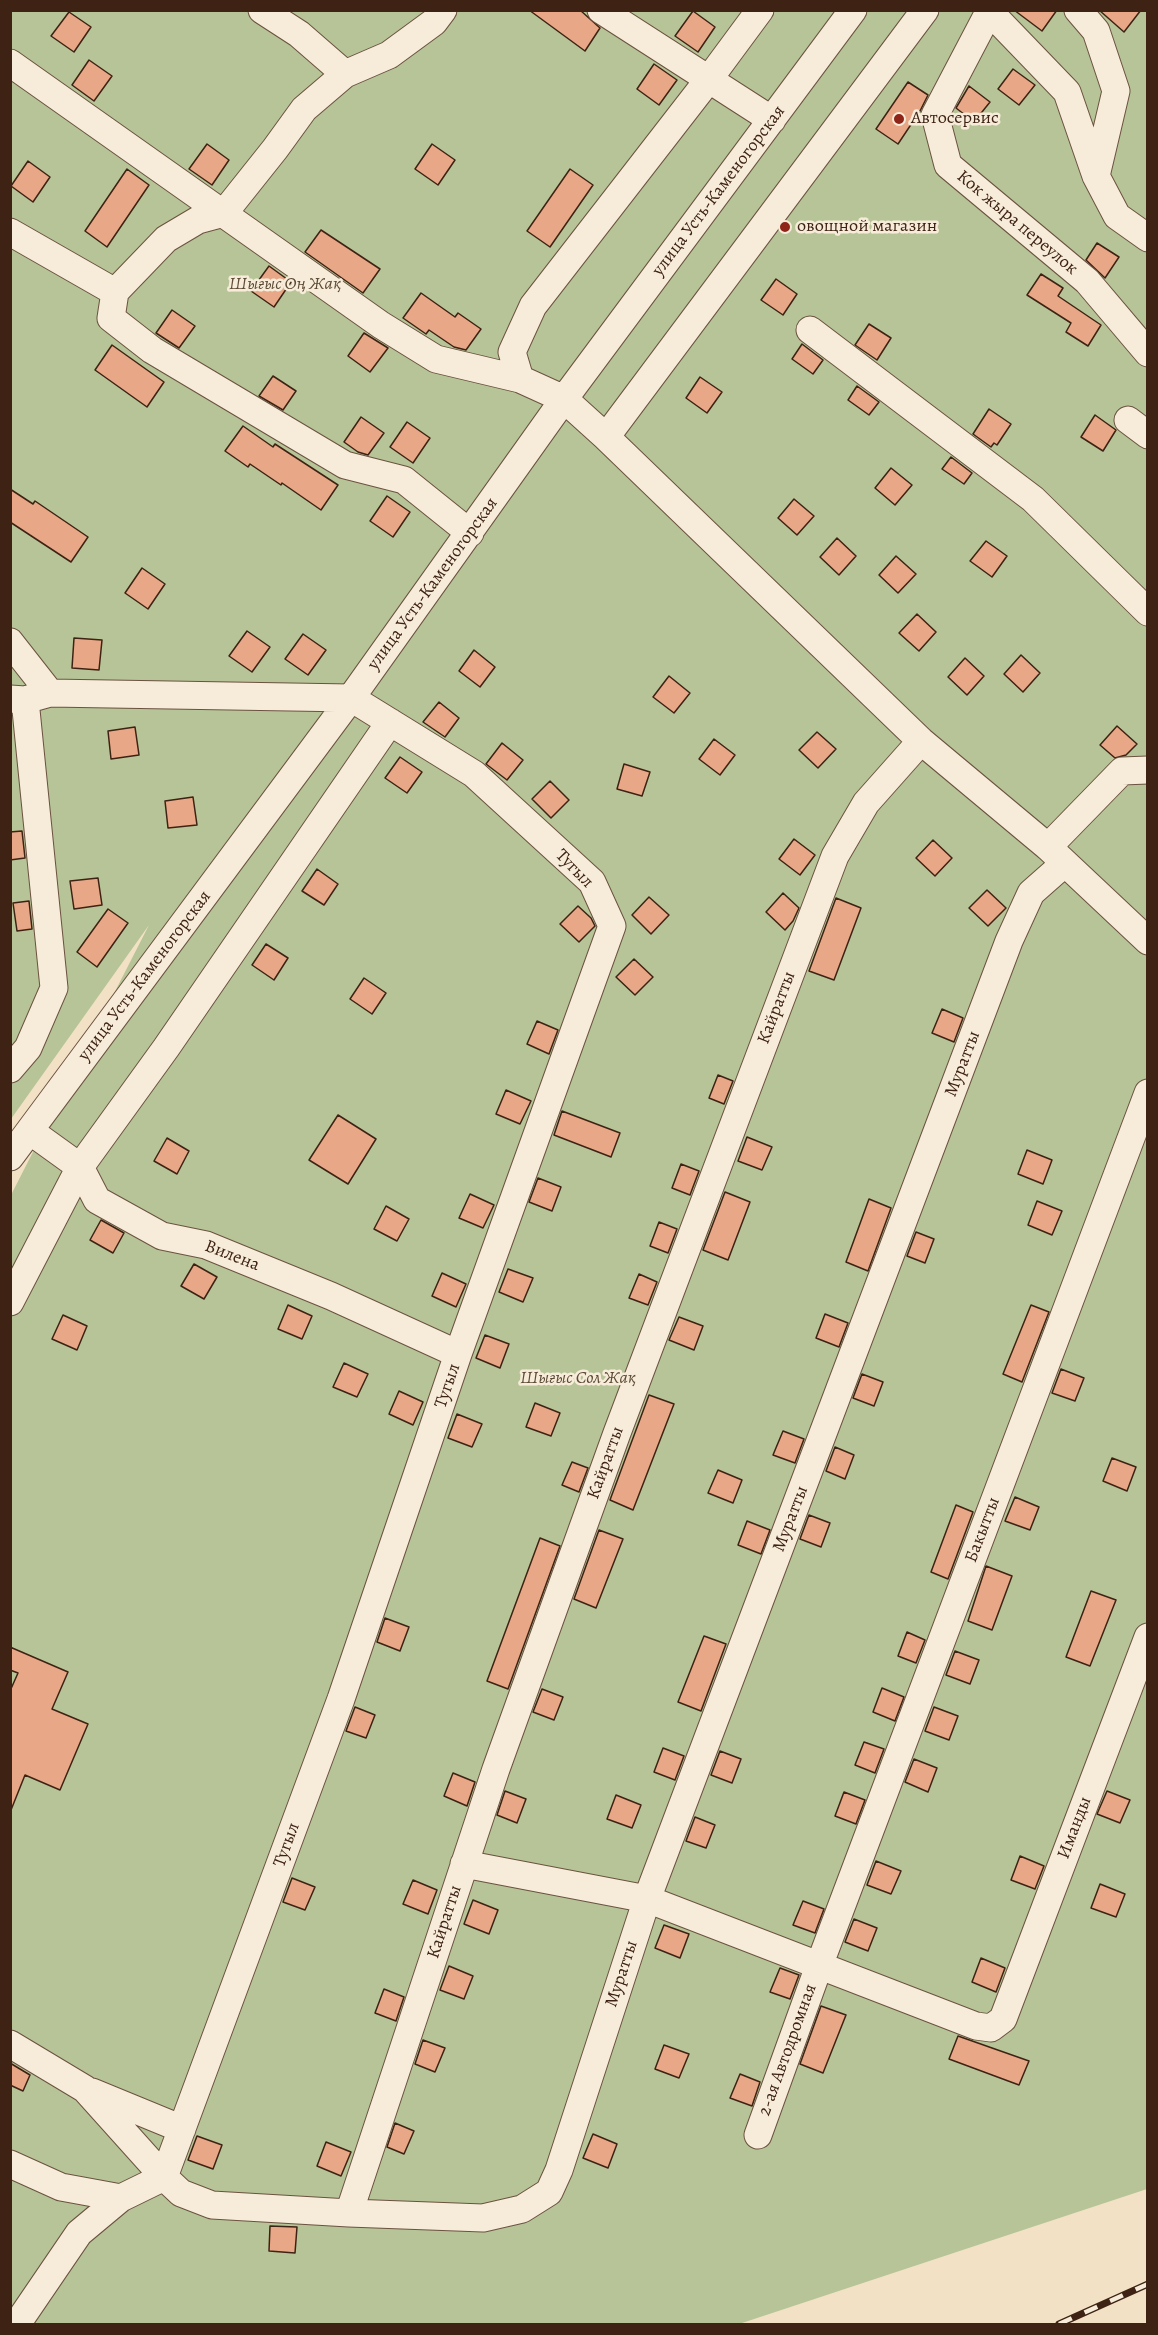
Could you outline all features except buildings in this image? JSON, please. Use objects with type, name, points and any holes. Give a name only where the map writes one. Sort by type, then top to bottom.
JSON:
[{"type":"street","points":[[262,10],[299,34],[345,74]]},
{"type":"street","points":[[443,10],[434,22],[389,55],[345,74],[304,109],[224,213],[198,220],[166,239],[115,292],[111,318],[152,350],[345,465],[404,480],[470,533]]},
{"type":"street","points":[[601,10],[772,120]]},
{"type":"street","points":[[520,379],[512,352],[533,306],[709,80],[760,10]]},
{"type":"street","name":"улица Усть-Каменогорская","points":[[10,1157],[351,698],[564,399],[853,10]]},
{"type":"street","points":[[606,437],[925,10]]},
{"type":"street","points":[[1078,10],[1096,31],[1116,91],[1096,176]]},
{"type":"street","points":[[988,11],[1067,92],[1096,176],[1117,216],[1148,238]]},
{"type":"street","name":"Кок жыра переулок","points":[[988,11],[935,115],[948,165],[1087,281],[1148,353]]},
{"type":"street","points":[[10,63],[381,325],[436,358],[520,379],[564,399],[921,741],[1056,855],[1148,941]]},
{"type":"street","points":[[10,232],[115,292]]},
{"type":"street","points":[[810,330],[1033,499],[1148,612]]},
{"type":"street","points":[[10,642],[50,693]]},
{"type":"street","points":[[10,1069],[28,1048],[54,988],[18,699],[50,693],[351,698]]},
{"type":"street","name":"Тугыл","points":[[164,2177],[341,1699],[458,1354],[612,926],[592,882],[474,774],[351,698]]},
{"type":"street","points":[[10,1302],[80,1167],[166,1048],[390,722]]},
{"type":"street","name":"Кайратты","points":[[349,2213],[496,1769],[617,1433],[835,855],[866,803],[921,741]]},
{"type":"street","name":"Муратты","points":[[349,2213],[483,2218],[522,2209],[549,2192],[559,2170],[646,1899],[1009,941],[1031,893],[1056,855],[1122,771],[1148,770]]},
{"type":"street","name":"Бакытты","points":[[819,1966],[1148,1093]]},
{"type":"street","name":"Вилена","points":[[30,1131],[80,1167],[97,1200],[162,1236],[206,1245],[332,1296],[458,1354]]},
{"type":"street","name":"Иманды","points":[[819,1966],[976,2026],[991,2028],[1003,2019],[1148,1637]]},
{"type":"street","points":[[464,1864],[646,1899],[819,1966]]},
{"type":"street","name":"2-ая Автодромная","points":[[758,2135],[819,1966]]},
{"type":"street","points":[[10,2044],[85,2089],[182,2129]]},
{"type":"street","points":[[85,2089],[181,2193],[212,2205],[349,2213]]},
{"type":"street","points":[[10,2164],[61,2187],[121,2198]]},
{"type":"street","points":[[17,2325],[79,2233],[121,2198],[164,2177]]},
{"type":"green space","name":"Шығыс Сол Жақ","points":[[11,11],[1147,11],[1147,2189],[739,2324],[11,2324],[11,1195],[149,925],[11,1119]]},
{"type":"railway","points":[[1059,2324],[1148,2284]]},
{"type":"place","name":"Автосервис","points":[[899,119]]},
{"type":"place","name":"овощной магазин","points":[[785,227]]},
{"type":"park label","name":"Шығыс Оң Жақ","points":[[285,285]]}]
